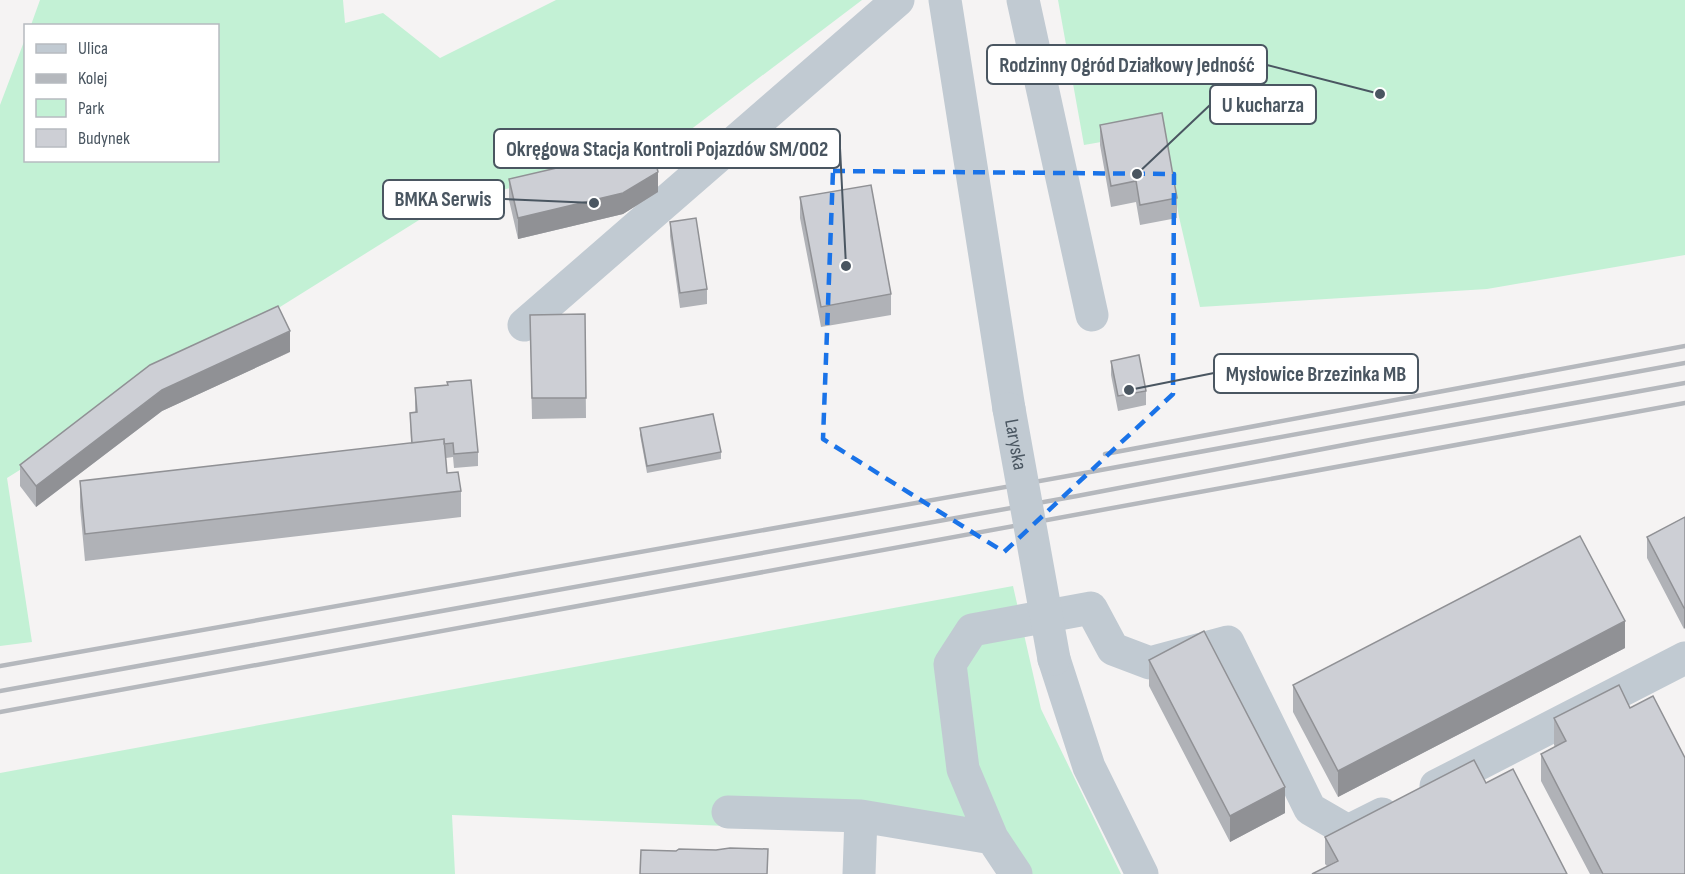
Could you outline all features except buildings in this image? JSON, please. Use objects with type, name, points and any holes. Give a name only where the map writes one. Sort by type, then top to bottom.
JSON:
[{"type":"street","points":[[524,325],[898,0]]},
{"type":"street","name":"Laryska","points":[[945,0],[1009,409],[1054,659],[1089,767],[1133,871]]},
{"type":"street","points":[[1023,0],[1092,315]]},
{"type":"street","points":[[1016,874],[992,838],[963,769],[950,664],[972,630],[1091,608],[1113,649],[1150,663],[1228,642],[1310,809],[1348,831],[1685,658]]},
{"type":"street","points":[[728,812],[861,816],[992,838]]},
{"type":"street","points":[[859,874],[861,816]]},
{"type":"highlighted area","points":[[833,171],[1174,174],[1173,394],[1004,552],[823,439]]},
{"type":"green space","points":[[40,0],[343,0],[345,23],[383,13],[440,58],[556,0],[862,0],[665,149],[443,205],[7,478],[32,642],[0,646],[0,105],[24,42],[24,162],[219,162],[219,24],[31,24]]},
{"type":"green space","points":[[1058,0],[1685,0],[1685,255],[1487,289],[1200,307],[1179,217],[1164,131],[1084,145]]},
{"type":"green space","points":[[1013,586],[1041,709],[1121,874],[999,874],[985,849],[877,832],[452,815],[455,874],[0,874],[0,773]]},
{"type":"railway","points":[[1105,454],[1685,346]]},
{"type":"railway","points":[[0,666],[1090,472],[1685,363]]},
{"type":"railway","points":[[0,691],[1077,496],[1685,383]]},
{"type":"railway","points":[[0,712],[1685,403]]},
{"type":"place","name":"Rodzinny Ogród Działkowy Jedność","points":[[1380,94]]},
{"type":"place","name":"U kucharza","points":[[1137,174]]},
{"type":"place","name":"BMKA Serwis","points":[[594,203]]},
{"type":"place","name":"Okręgowa Stacja Kontroli Pojazdów SM/002","points":[[846,266]]},
{"type":"place","name":"Mysłowice Brzezinka MB","points":[[1129,390]]}]
